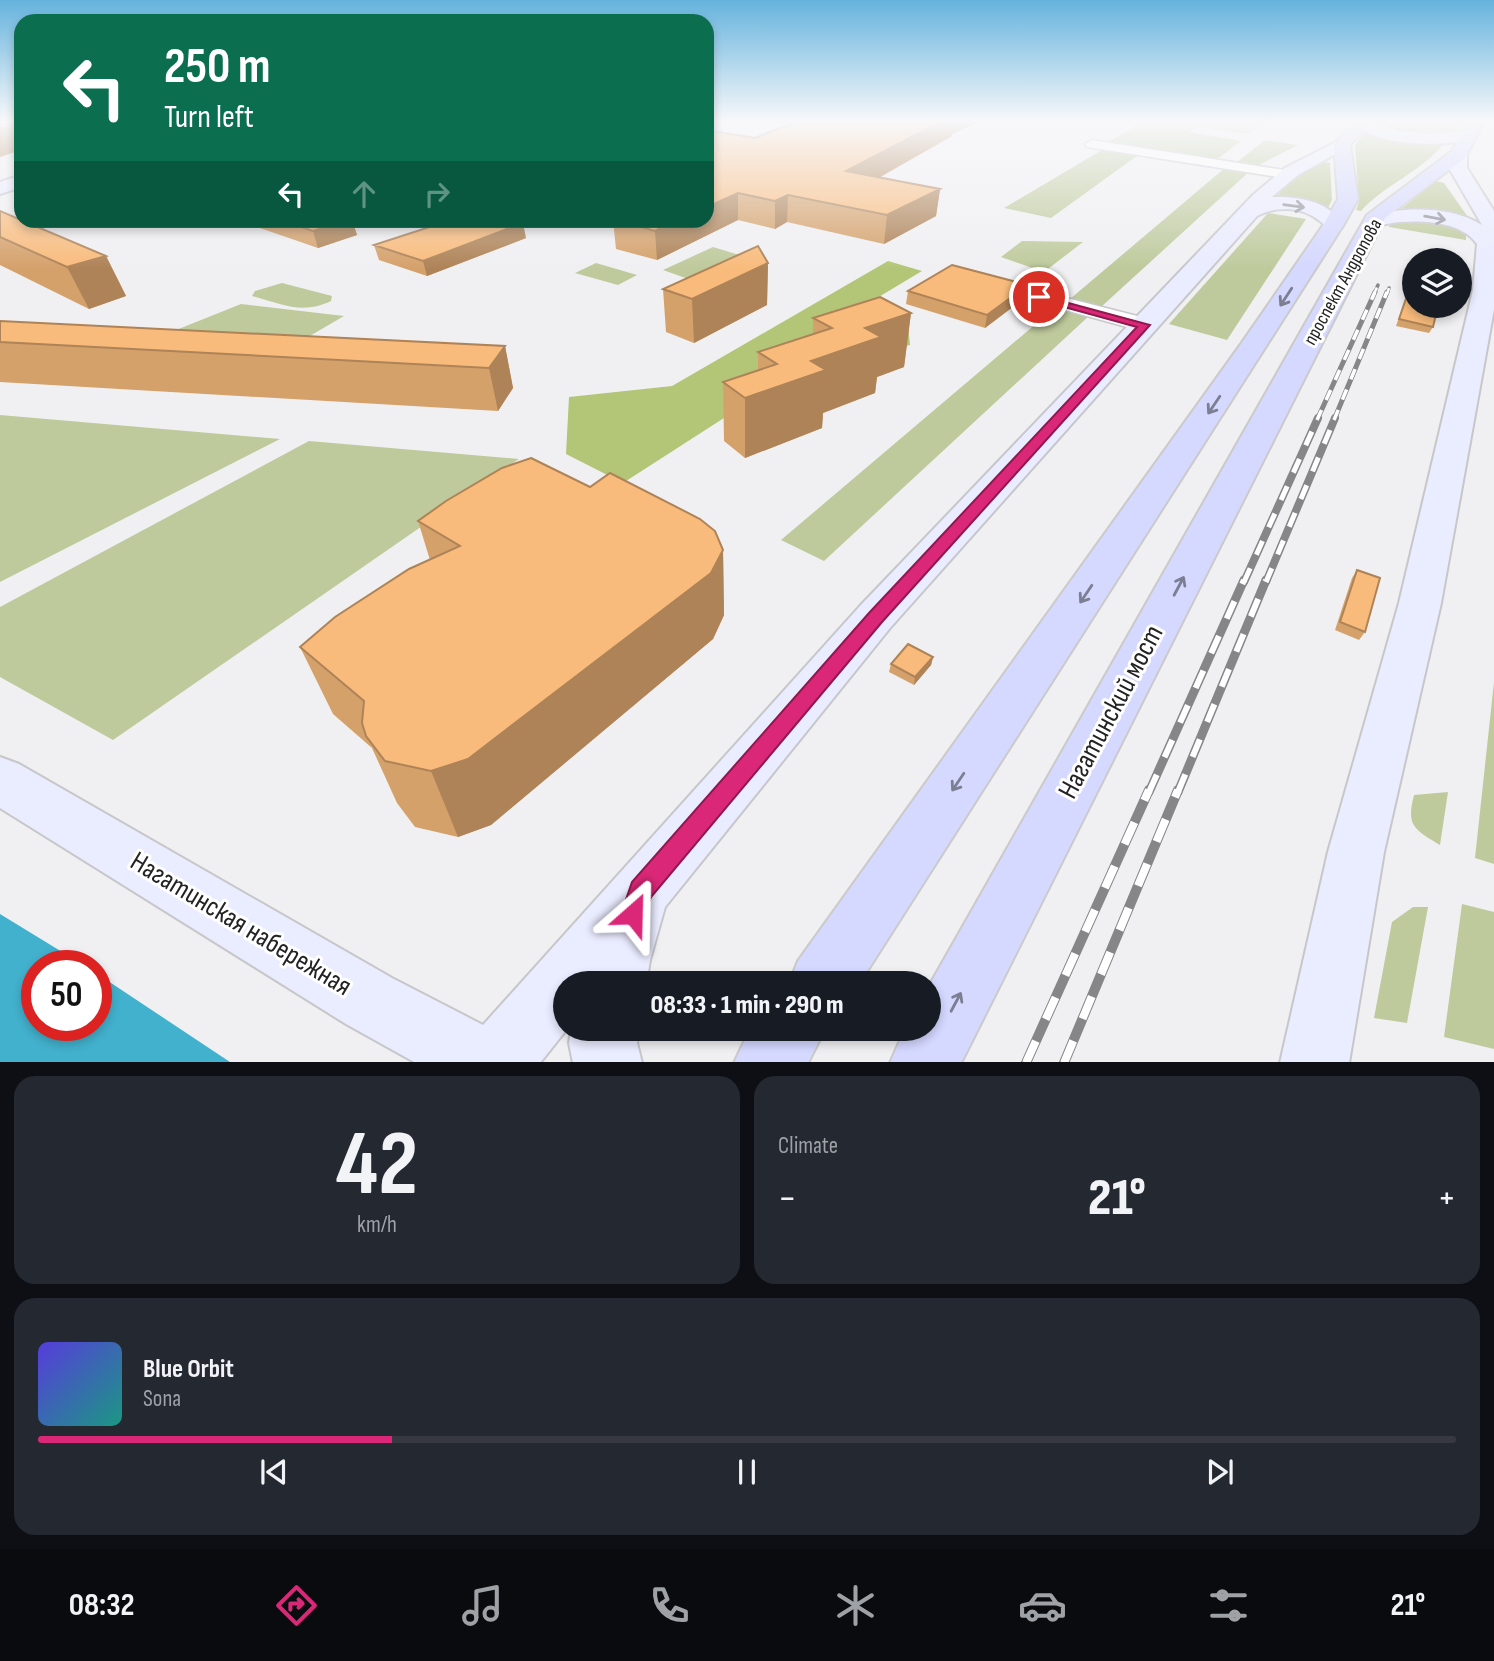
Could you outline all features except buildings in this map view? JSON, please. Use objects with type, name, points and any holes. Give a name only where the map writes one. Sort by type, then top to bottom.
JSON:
[{"type":"main road","points":[[495,1062],[875,617],[1250,212],[1264,193],[1293,170]]},
{"type":"main road","name":"проспект Андропова","points":[[830,971],[1334,224],[1348,199],[1345,170]]},
{"type":"main road","name":"проспект Андропова","points":[[1299,362],[1377,215],[1439,170]]},
{"type":"main road","points":[[1314,1062],[1356,852],[1420,603],[1492,247],[1459,170]]},
{"type":"main road","points":[[1250,212],[1264,205],[1293,205],[1321,212],[1334,224]]},
{"type":"main road","points":[[1375,220],[1388,215],[1405,214],[1454,222],[1480,233],[1492,247]]},
{"type":"main road","name":"Нагатинский мост","points":[[923,1062],[1299,362]]},
{"type":"main road","name":"Нагатинская набережная","points":[[0,780],[369,1001],[486,1062]]},
{"type":"main road","points":[[616,971],[641,891]]},
{"type":"main road","points":[[603,1041],[608,1062]]},
{"type":"main road","points":[[768,1062],[783,1041]]},
{"type":"street","points":[[1256,170],[1284,174]]},
{"type":"street","points":[[1039,297],[1144,325]]},
{"type":"green space","points":[[1069,170],[1118,170],[1051,218],[1004,208]]},
{"type":"green space","points":[[1223,170],[1250,171],[1101,307],[1070,299]]},
{"type":"green space","points":[[1307,170],[1330,170],[1332,200],[1328,208],[1276,198],[1287,184]]},
{"type":"green space","points":[[1357,170],[1415,170],[1381,193],[1361,211],[1356,210],[1359,202]]},
{"type":"green space","points":[[1436,181],[1444,183],[1470,220],[1401,209]]},
{"type":"green space","points":[[1268,213],[1306,219],[1227,340],[1169,324]]},
{"type":"green space","points":[[1404,218],[1449,224],[1466,233],[1466,240],[1389,227],[1392,220]]},
{"type":"green space","points":[[1022,241],[1083,242],[1044,272],[1001,257]]},
{"type":"green space","points":[[713,247],[759,261],[708,286],[663,270]]},
{"type":"green space","points":[[888,261],[922,271],[872,301],[907,314],[910,345],[897,348],[853,335],[623,483],[566,454],[569,397],[672,386]]},
{"type":"green space","points":[[596,263],[637,275],[618,285],[575,273]]},
{"type":"green space","points":[[282,283],[332,296],[331,301],[301,308],[252,296],[255,291]]},
{"type":"green space","points":[[241,304],[344,316],[291,347],[141,344]]},
{"type":"green space","points":[[1057,306],[1090,315],[824,561],[781,540]]},
{"type":"green space","points":[[0,415],[280,439],[0,582]]},
{"type":"green space","points":[[309,441],[519,459],[113,740],[0,677],[0,607]]},
{"type":"green space","points":[[1494,682],[1494,864],[1475,858]]},
{"type":"green space","points":[[1448,792],[1440,845],[1414,826],[1412,805],[1414,795]]},
{"type":"green space","points":[[1462,904],[1494,912],[1494,1049],[1444,1037]]},
{"type":"green space","points":[[1413,907],[1428,907],[1407,1023],[1374,1018],[1392,922]]},
{"type":"water","points":[[0,914],[59,950],[21,950],[21,1041],[112,1041],[112,984],[230,1062],[0,1062]]},
{"type":"railway","points":[[1374,294],[1378,285]]},
{"type":"railway","points":[[1387,294],[1389,288]]},
{"type":"railway","points":[[1317,420],[1375,292]]},
{"type":"railway","points":[[1334,420],[1387,292]]},
{"type":"railway","points":[[1244,582],[1318,418]]},
{"type":"railway","points":[[1266,582],[1335,418]]},
{"type":"railway","points":[[1149,792],[1244,580]]},
{"type":"railway","points":[[1178,792],[1266,580]]},
{"type":"railway","points":[[1026,1062],[1149,790]]},
{"type":"railway","points":[[1064,1062],[1178,790]]},
{"type":"route","points":[[633,914],[641,891],[875,617],[1144,325],[1039,297]]}]
